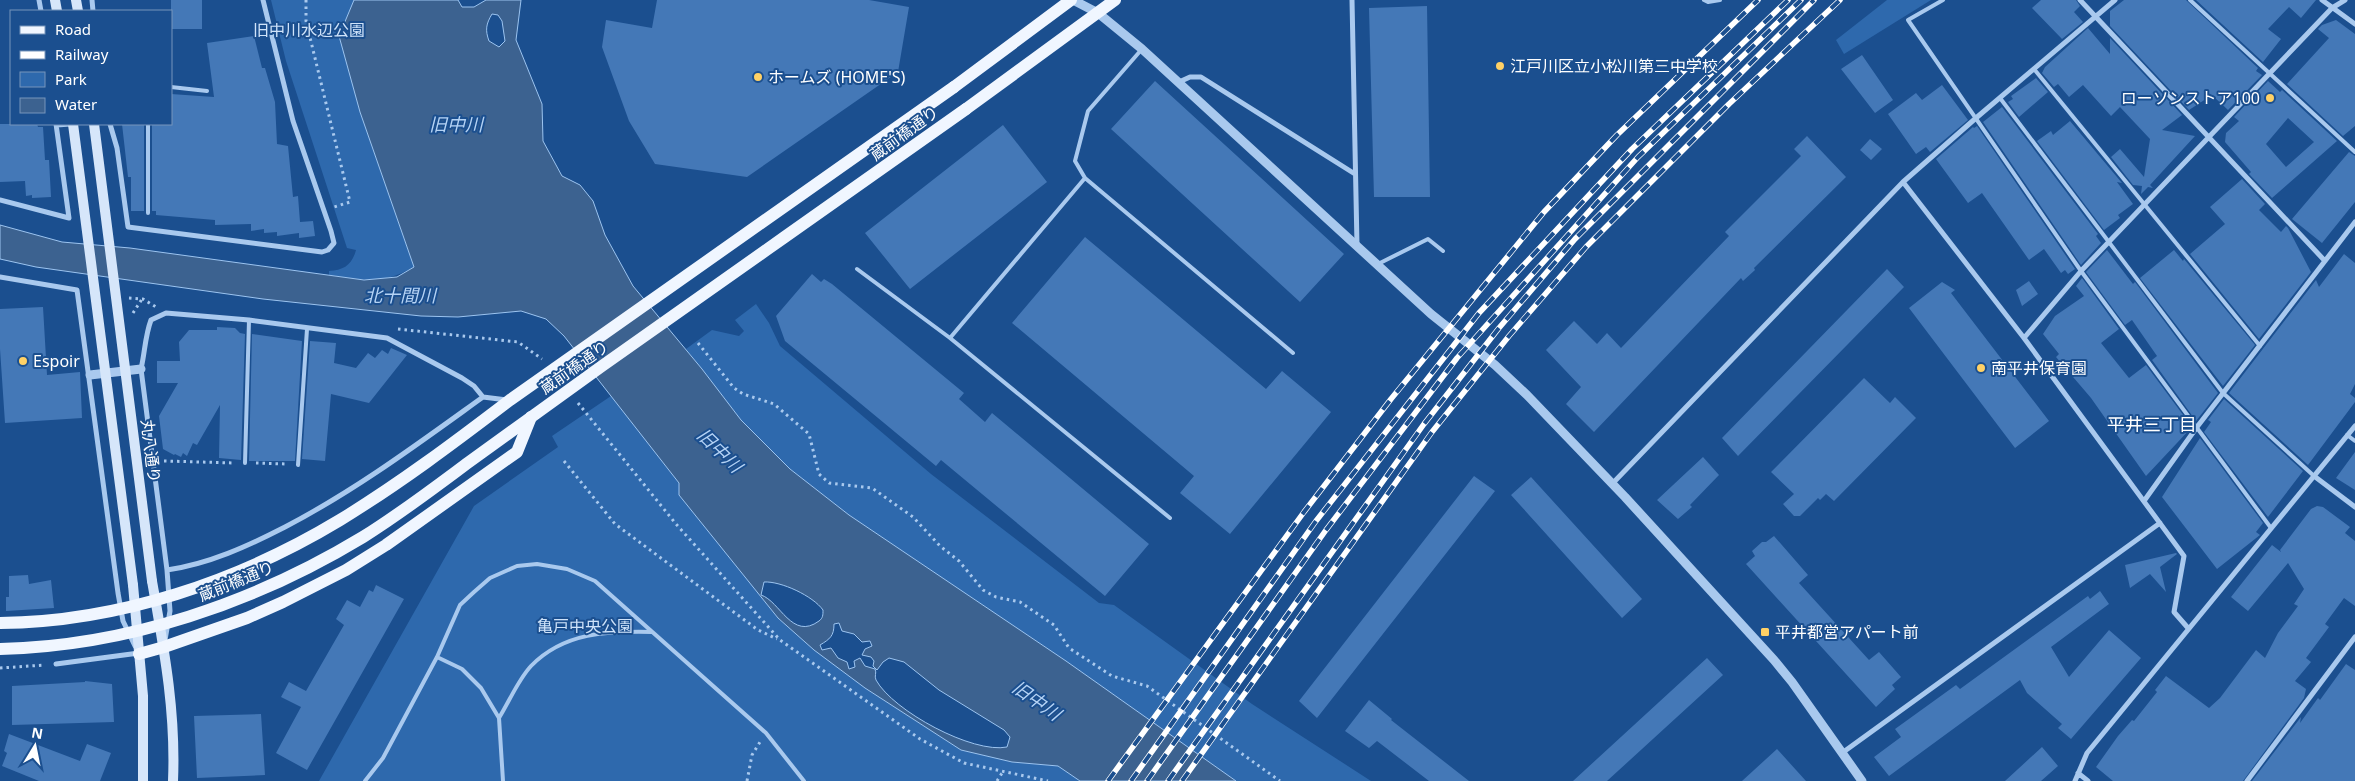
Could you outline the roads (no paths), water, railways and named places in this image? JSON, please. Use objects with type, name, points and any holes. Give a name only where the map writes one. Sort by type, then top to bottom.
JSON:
[{"type":"main road","name":"蔵前橋通り","points":[[0,623],[51,620],[113,611],[194,589],[235,573],[338,521],[439,454],[510,400],[954,87],[1072,0]]},
{"type":"main road","name":"蔵前橋通り","points":[[0,649],[48,646],[121,635],[176,621],[278,582],[363,536],[425,495],[531,417],[966,109],[1116,0]]},
{"type":"main road","points":[[71,125],[133,585],[144,729],[143,781]]},
{"type":"main road","name":"丸八通り","points":[[94,125],[152,581],[164,647],[173,715],[173,781]]},
{"type":"main road","points":[[139,654],[247,618],[346,570],[386,545],[517,452],[531,417]]},
{"type":"street","points":[[110,125],[116,148],[128,227],[322,252],[328,250],[334,243],[293,121],[264,0]]},
{"type":"street","points":[[1072,0],[1098,13],[1142,49],[1378,264],[1430,314],[1495,365],[1527,395],[1774,660],[1792,682],[1862,781]]},
{"type":"street","points":[[1352,0],[1354,174],[1357,245]]},
{"type":"street","points":[[2080,0],[2325,261]]},
{"type":"street","points":[[1612,484],[1904,182],[2115,0]]},
{"type":"street","points":[[2322,0],[2355,24]]},
{"type":"street","points":[[2024,338],[2081,271],[2332,8],[2345,0]]},
{"type":"street","points":[[1178,82],[1190,77],[1200,77],[1354,174]]},
{"type":"street","points":[[0,200],[69,218],[57,125]]},
{"type":"street","points":[[1904,182],[2024,338],[2184,556],[2174,612],[2188,628]]},
{"type":"street","points":[[2144,502],[2197,427],[2355,222]]},
{"type":"street","points":[[0,277],[77,290],[118,593],[123,621],[139,654],[56,664]]},
{"type":"street","points":[[164,647],[170,611],[168,570],[141,369],[146,335],[151,320],[166,313],[249,320],[387,338],[462,378],[474,386],[483,397]]},
{"type":"street","points":[[90,375],[141,369]]},
{"type":"street","points":[[168,570],[202,564],[241,548],[336,500],[483,397],[510,400]]},
{"type":"street","points":[[2075,781],[2087,753],[2355,426]]},
{"type":"street","points":[[2314,476],[2355,507]]},
{"type":"street","points":[[1842,753],[2160,522]]},
{"type":"street","points":[[2247,781],[2355,637]]},
{"type":"street","points":[[2078,773],[2088,781]]},
{"type":"lane","points":[[1704,0],[1708,2],[1720,0]]},
{"type":"lane","points":[[1943,0],[1908,20],[2081,271],[2271,528]]},
{"type":"lane","points":[[2190,0],[2355,152]]},
{"type":"lane","points":[[1142,49],[1088,111],[1075,161],[1085,178],[1293,353]]},
{"type":"lane","points":[[2034,69],[2260,346]]},
{"type":"lane","points":[[172,87],[206,91]]},
{"type":"lane","points":[[2000,98],[2223,393],[2314,476]]},
{"type":"lane","points":[[148,125],[148,213]]},
{"type":"lane","points":[[950,338],[1085,178]]},
{"type":"lane","points":[[1378,264],[1428,239],[1443,251]]},
{"type":"lane","points":[[857,269],[950,338],[1170,518]]},
{"type":"lane","points":[[245,463],[249,320]]},
{"type":"lane","points":[[298,465],[307,329]]},
{"type":"lane","points":[[2347,436],[2355,441]]},
{"type":"lane","points":[[365,781],[383,758],[437,657],[460,605],[490,578],[517,566],[537,564],[567,569],[595,581],[766,733],[804,781]]},
{"type":"lane","points":[[499,718],[530,667],[549,650],[571,639],[590,634],[614,631],[652,632]]},
{"type":"lane","points":[[437,657],[462,669],[481,688],[499,718],[503,781]]},
{"type":"water","name":"旧中川","points":[[354,0],[458,0],[462,7],[474,7],[486,0],[521,0],[516,40],[542,104],[543,141],[562,176],[580,185],[593,201],[605,235],[633,286],[702,369],[741,420],[790,469],[849,515],[1066,661],[1236,781],[1080,781],[1058,766],[1012,762],[961,750],[865,688],[814,650],[778,618],[679,495],[679,483],[564,336],[546,319],[521,311],[458,317],[421,316],[263,299],[36,267],[0,259],[0,225],[62,242],[130,248],[364,280],[397,277],[414,267],[360,112],[339,36]],"holes":[[[492,14],[498,15],[502,21],[505,41],[499,47],[489,41],[487,34],[487,24]],[[764,582],[771,582],[796,590],[823,610],[821,619],[810,626],[801,626],[787,618],[774,604],[761,595]],[[839,623],[842,631],[854,634],[862,642],[870,641],[872,646],[865,649],[862,655],[871,657],[874,661],[873,666],[877,670],[889,658],[904,662],[939,690],[1004,730],[1010,737],[1007,747],[975,744],[955,737],[935,728],[899,705],[885,692],[876,680],[875,669],[865,666],[860,658],[854,661],[855,667],[849,669],[847,662],[838,658],[831,648],[822,650],[820,645],[831,637],[834,624]]]},
{"type":"railway","points":[[1108,781],[1304,512],[1391,399],[1544,212],[1617,135],[1758,0]]},
{"type":"railway","points":[[1131,781],[1316,521],[1479,313],[1632,149],[1788,0]]},
{"type":"railway","points":[[1147,781],[1326,530],[1457,358],[1638,157],[1801,0]]},
{"type":"railway","points":[[1168,781],[1424,424],[1499,328],[1575,239],[1814,0]]},
{"type":"railway","points":[[1182,781],[1432,432],[1509,336],[1586,247],[1729,104],[1840,0]]},
{"type":"place","name":"江戸川区立小松川第三中学校","points":[[1500,66]]},
{"type":"place","name":"ホームズ (HOME'S)","points":[[758,77]]},
{"type":"place","name":"ローソンストア100","points":[[2270,98]]},
{"type":"place","name":"Espoir","points":[[23,361]]},
{"type":"place","name":"南平井保育園","points":[[1981,368]]},
{"type":"place","name":"平井都営アパート前","points":[[1765,632]]},
{"type":"district","name":"平井三丁目","points":[[2152,424]]},
{"type":"park label","name":"旧中川水辺公園","points":[[309,30]]},
{"type":"park label","name":"亀戸中央公園","points":[[585,626]]},
{"type":"water label","name":"北十間川","points":[[400,295]]}]
